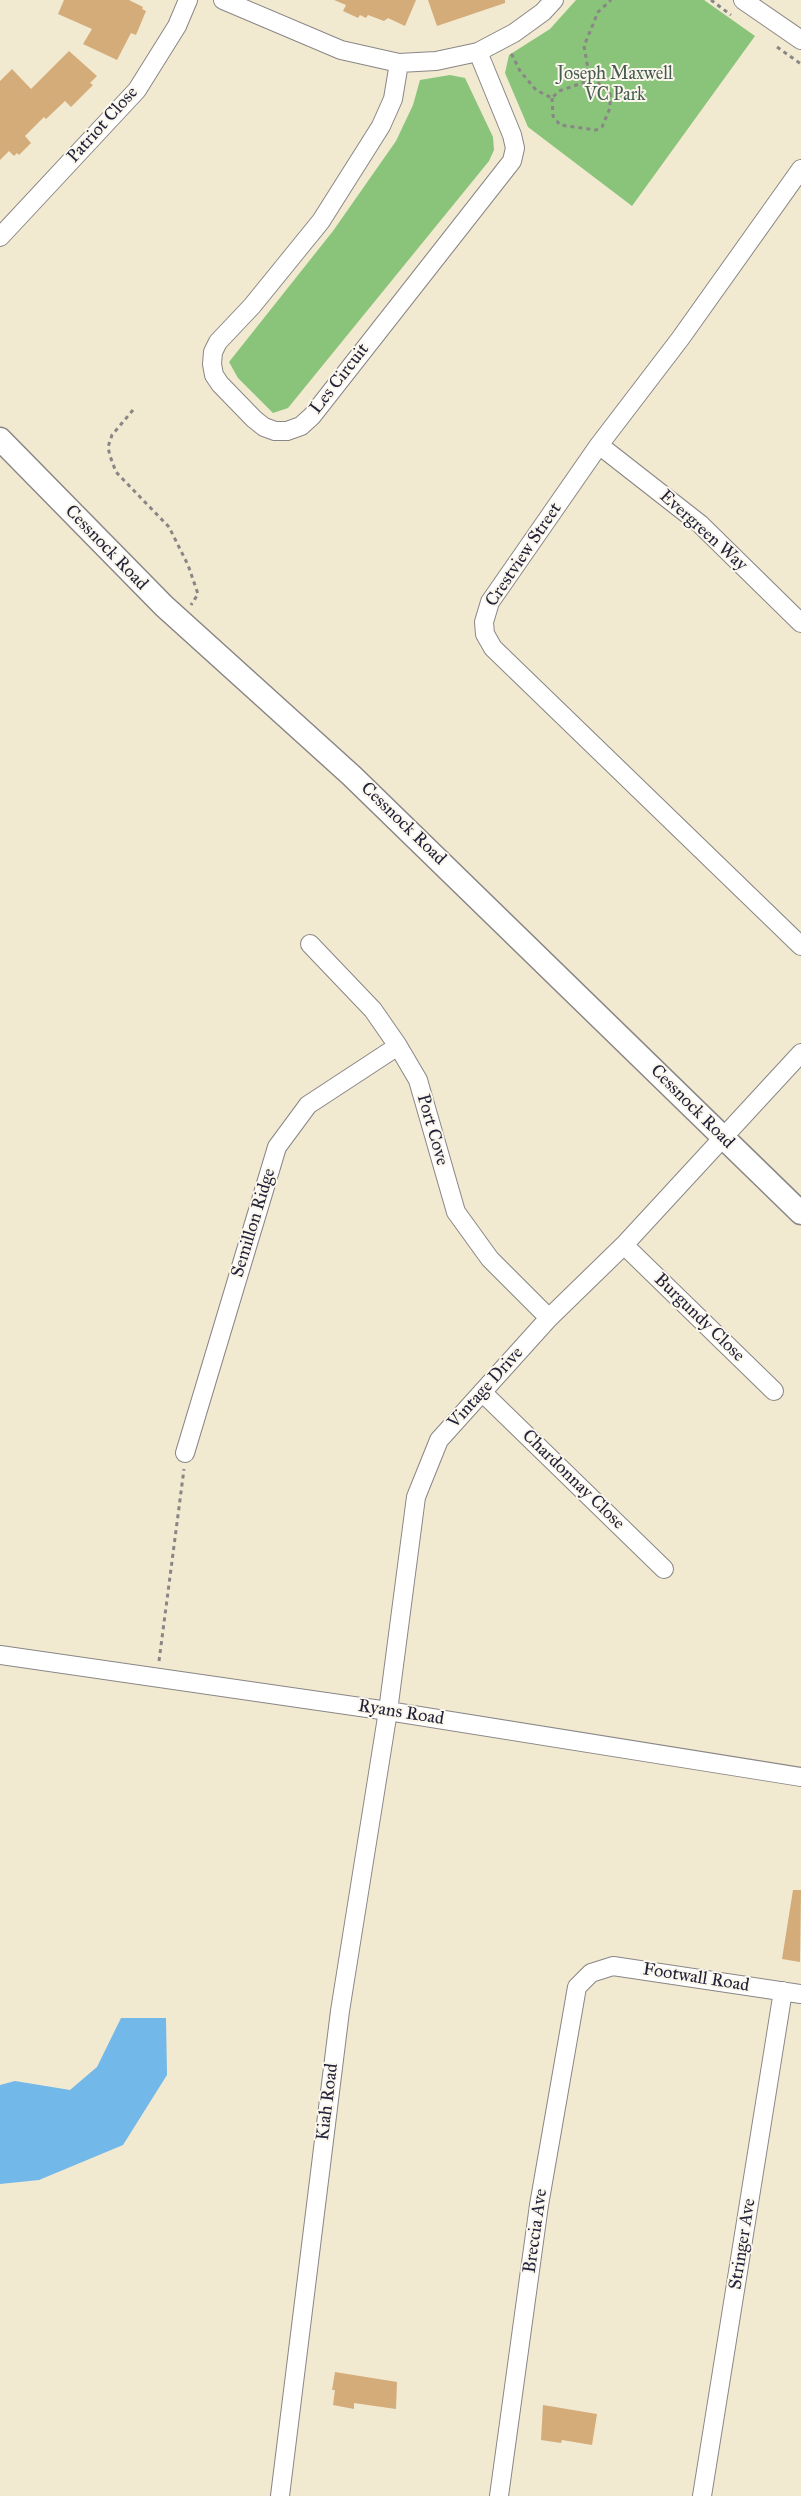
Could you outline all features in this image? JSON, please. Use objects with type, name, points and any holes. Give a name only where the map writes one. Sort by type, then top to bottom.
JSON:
[{"type":"main road","name":"Cessnock Road","points":[[0,439],[164,606],[345,769],[801,1213]]},
{"type":"street","name":"Patriot Close","points":[[0,238],[137,90],[177,26],[188,0]]},
{"type":"street","points":[[223,0],[341,50],[399,63],[436,61],[478,52],[514,33],[543,12],[554,0]]},
{"type":"street","points":[[742,0],[801,40]]},
{"type":"street","name":"Les Circuit","points":[[399,63],[393,98],[381,126],[321,221],[252,306],[218,342],[213,352],[212,364],[214,375],[220,384],[254,419],[264,427],[275,431],[288,431],[301,426],[312,416],[512,161],[515,148],[512,135],[478,52]]},
{"type":"street","name":"Crestview Street","points":[[801,169],[680,339],[599,445],[490,602],[484,622],[488,641],[801,946]]},
{"type":"street","name":"Evergreen Way","points":[[599,445],[700,524],[801,623]]},
{"type":"street","name":"Port Cove","points":[[310,944],[373,1010],[398,1046],[418,1080],[456,1212],[490,1259],[550,1318]]},
{"type":"street","name":"Semillon Ridge","points":[[185,1453],[277,1147],[308,1105],[398,1046]]},
{"type":"street","name":"Vintage Drive","points":[[388,1710],[416,1497],[439,1440],[550,1318],[624,1245],[801,1053]]},
{"type":"street","name":"Burgundy Close","points":[[624,1245],[774,1391]]},
{"type":"street","name":"Chardonnay Close","points":[[482,1392],[664,1569]]},
{"type":"street","name":"Ryans Road","points":[[0,1655],[388,1710],[801,1777]]},
{"type":"street","name":"Kiah Road","points":[[280,2496],[340,2011],[388,1710]]},
{"type":"street","name":"Footwall Road","points":[[591,1972],[613,1966],[801,1994]]},
{"type":"street","name":"Breccia Ave","points":[[498,2496],[539,2205],[573,2003],[577,1986],[591,1972]]},
{"type":"street","name":"Stringer Ave","points":[[702,2496],[783,1992]]},
{"type":"path","points":[[594,80],[559,91],[552,98],[553,116],[560,125],[596,130],[602,127],[607,120],[611,100],[608,90],[594,80],[588,69],[584,46],[598,12],[611,0]]},
{"type":"path","points":[[517,51],[512,55],[520,71],[536,90],[552,98]]},
{"type":"path","points":[[133,410],[112,435],[108,447],[110,456],[116,472],[169,527],[188,565],[198,594],[191,606]]},
{"type":"path","points":[[156,1678],[182,1490],[185,1453]]},
{"type":"green space","name":"Joseph Maxwell VC Park","points":[[576,0],[704,0],[755,36],[632,206],[528,127],[505,73],[509,55],[550,29]]},
{"type":"green space","points":[[450,75],[465,78],[493,137],[494,150],[489,161],[288,408],[273,413],[238,378],[229,362],[333,231],[396,141],[413,105],[420,80]]},
{"type":"water","points":[[121,2018],[166,2018],[167,2075],[123,2145],[39,2180],[0,2184],[0,2085],[15,2081],[70,2090],[97,2067]]},
{"type":"building","points":[[64,0],[129,0],[143,7],[142,9],[146,11],[136,35],[131,33],[117,60],[83,44],[92,29],[58,14]]},
{"type":"building","points":[[334,0],[416,0],[405,26],[388,18],[384,21],[368,15],[366,18],[360,15],[358,18],[343,11],[346,5]]},
{"type":"building","points":[[428,0],[505,0],[505,3],[437,26]]},
{"type":"building","points":[[69,51],[97,76],[90,83],[93,85],[71,107],[65,101],[46,119],[44,117],[25,136],[31,143],[19,155],[17,153],[14,156],[9,151],[0,160],[0,81],[12,69],[31,89]]},
{"type":"building","points":[[793,1890],[801,1890],[800,1962],[782,1959]]},
{"type":"building","points":[[335,2372],[397,2382],[396,2409],[354,2403],[354,2409],[333,2405],[335,2390],[332,2390]]},
{"type":"building","points":[[543,2405],[597,2414],[592,2445],[562,2440],[561,2443],[541,2440]]}]
